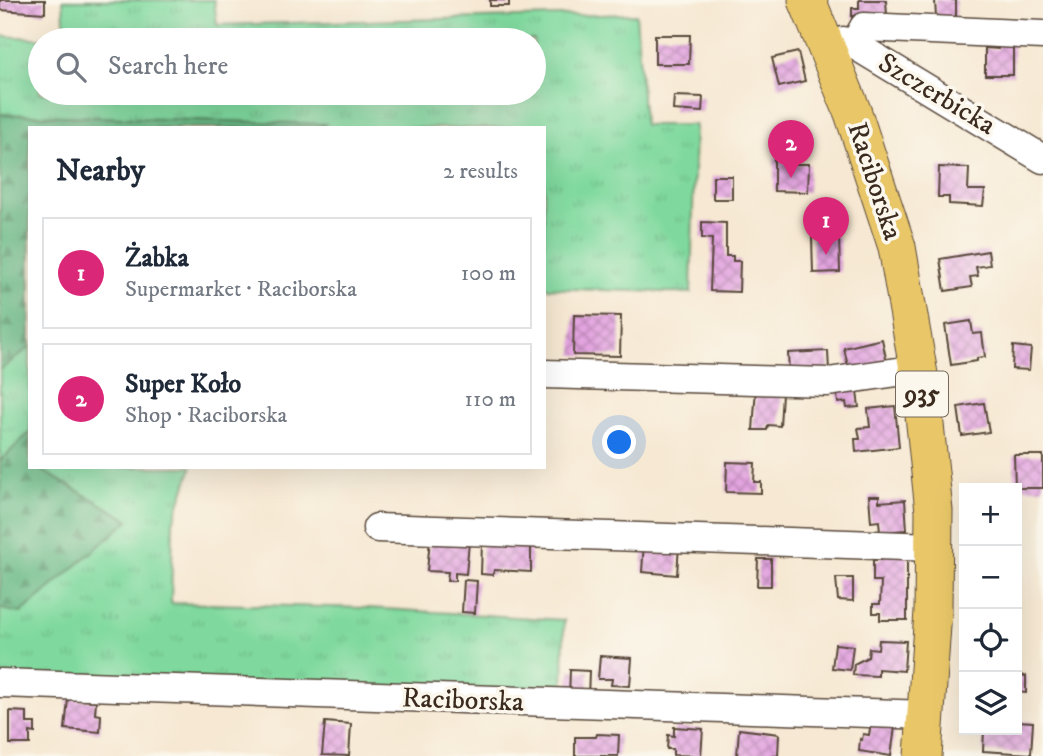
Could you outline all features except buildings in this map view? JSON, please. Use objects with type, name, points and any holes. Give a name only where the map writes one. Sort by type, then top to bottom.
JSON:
[{"type":"main road","name":"Raciborska","points":[[807,0],[841,45],[853,113],[897,247],[918,369],[934,511],[933,611],[923,756]]},
{"type":"street","points":[[841,45],[864,27],[1043,35]]},
{"type":"street","name":"Szczerbicka","points":[[841,45],[1043,159]]},
{"type":"street","points":[[546,374],[828,382],[918,369]]},
{"type":"street","points":[[377,528],[934,547]]},
{"type":"street","name":"Raciborska","points":[[0,683],[927,715]]},
{"type":"green space","points":[[63,0],[214,0],[217,25],[636,14],[644,125],[695,125],[691,293],[546,288],[546,126],[28,126],[28,469],[191,469],[173,522],[171,603],[368,608],[564,620],[563,703],[0,683],[0,36],[28,38],[28,105],[546,105],[546,28],[64,28]]},
{"type":"green space","points":[[0,114],[325,124],[28,126],[28,349],[0,370]]},
{"type":"green space","points":[[28,434],[28,469],[40,469],[129,520],[21,613],[0,609],[0,461]]},
{"type":"place","name":"Super Koło","points":[[791,178]]},
{"type":"place","name":"Żabka","points":[[826,255]]}]
